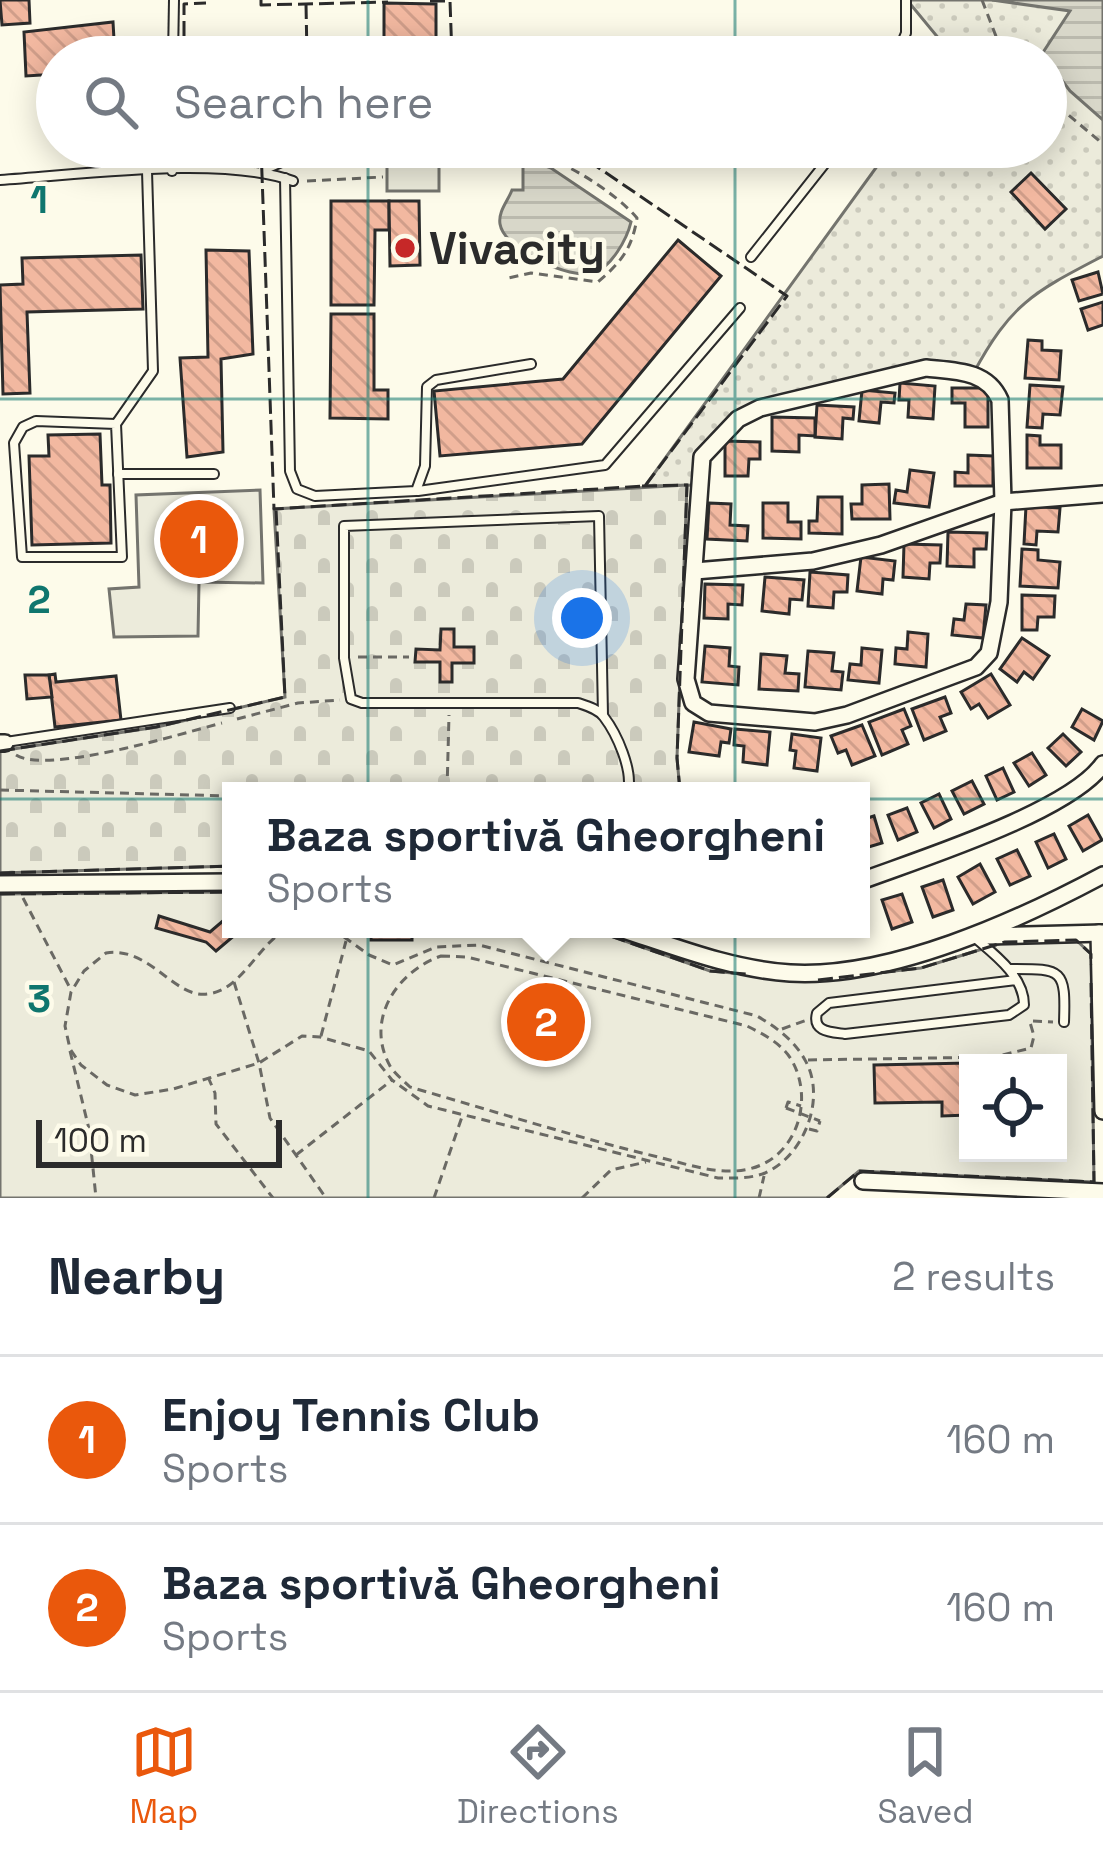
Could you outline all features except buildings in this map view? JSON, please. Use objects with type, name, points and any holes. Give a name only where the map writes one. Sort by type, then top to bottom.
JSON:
[{"type":"street","points":[[926,368],[973,374],[995,389],[1000,400],[1003,502],[999,602],[989,653],[976,667],[847,716],[815,722],[709,713],[693,703],[686,679],[695,571],[702,457],[738,419],[760,408],[926,368]]},
{"type":"street","points":[[695,571],[813,561],[881,545],[1003,502],[1103,494]]},
{"type":"street","points":[[870,878],[967,842],[1077,792],[1103,764]]},
{"type":"street","points":[[974,937],[1103,875]]},
{"type":"street","points":[[0,884],[222,882]]},
{"type":"street","points":[[648,938],[740,967],[815,973],[974,937],[1101,933],[1103,1111]]},
{"type":"street","points":[[863,1180],[1103,1192]]},
{"type":"lane","points":[[173,36],[174,0]]},
{"type":"lane","points":[[905,36],[906,0]]},
{"type":"lane","points":[[262,170],[267,168]]},
{"type":"lane","points":[[751,257],[821,168]]},
{"type":"lane","points":[[0,180],[262,170],[289,180],[292,482],[304,494],[315,496],[416,491],[605,465],[740,308]]},
{"type":"lane","points":[[116,424],[36,421],[23,428],[14,443],[22,557],[122,557],[116,424],[153,371],[148,171]]},
{"type":"lane","points":[[416,491],[425,466],[423,401],[430,383],[531,364]]},
{"type":"lane","points":[[118,474],[214,474]]},
{"type":"lane","points":[[603,715],[578,703],[362,704],[351,699],[344,658],[344,526],[599,516],[603,715],[630,782]]},
{"type":"lane","points":[[1,742],[230,708]]},
{"type":"lane","points":[[974,937],[1016,980],[1024,996],[1018,1011],[833,1032],[822,1030],[815,1020],[820,1008],[830,1003],[1016,980]]},
{"type":"lane","points":[[1007,969],[1058,973],[1066,985],[1064,1022]]},
{"type":"path","points":[[982,0],[996,36]]},
{"type":"path","points":[[1067,114],[1103,144]]},
{"type":"path","points":[[504,279],[531,273],[598,282],[624,259],[634,241],[638,218],[623,201],[567,168]]},
{"type":"path","points":[[289,180],[383,177]]},
{"type":"path","points":[[344,658],[409,657]]},
{"type":"path","points":[[1,742],[24,760],[55,761],[143,744],[298,703],[351,699]]},
{"type":"path","points":[[447,782],[450,703]]},
{"type":"path","points":[[0,790],[222,796]]},
{"type":"path","points":[[19,889],[71,992]]},
{"type":"path","points":[[96,1198],[89,1129],[64,1026],[71,992],[94,961],[118,951],[144,960],[190,993],[210,995],[233,980],[271,938]]},
{"type":"path","points":[[70,1049],[106,1085],[135,1095],[173,1089],[259,1063],[302,1036],[320,1037],[369,1051],[392,1080],[428,1106],[718,1178],[765,1173],[783,1161],[807,1128],[812,1077],[805,1060],[781,1030],[757,1016],[479,945],[436,947],[393,964],[344,938]]},
{"type":"path","points":[[320,1037],[347,940]]},
{"type":"path","points":[[441,956],[467,957],[747,1026],[790,1056],[800,1082],[801,1106],[796,1130],[781,1152],[751,1169],[718,1171],[610,1145],[410,1087],[389,1065],[382,1036],[385,1005],[398,983],[421,963],[441,956]]},
{"type":"path","points":[[233,980],[259,1063],[270,1118],[326,1198]]},
{"type":"path","points":[[805,1060],[994,1057],[1030,1048],[1031,1022],[1018,1011]]},
{"type":"path","points":[[781,1030],[798,1021],[815,1020]]},
{"type":"path","points":[[1031,1022],[1064,1022]]},
{"type":"path","points":[[820,1060],[833,1032]]},
{"type":"path","points":[[208,1077],[216,1124],[273,1198]]},
{"type":"path","points":[[294,1156],[392,1080]]},
{"type":"path","points":[[801,1106],[788,1102],[785,1108],[820,1121],[817,1131],[807,1128]]},
{"type":"path","points":[[434,1198],[463,1114]]},
{"type":"path","points":[[582,1198],[611,1170],[648,1161]]},
{"type":"path","points":[[758,1198],[765,1173]]},
{"type":"green space","points":[[907,0],[1103,0],[1103,256],[1026,302],[1000,331],[973,374],[926,368],[760,408],[702,457],[697,485],[645,486],[876,168],[1067,168],[1067,36],[937,36]]},
{"type":"green space","name":"Vivacity","points":[[387,168],[439,168],[439,191],[387,191]]},
{"type":"green space","points":[[687,485],[679,782],[222,782],[222,866],[0,873],[0,751],[157,727],[285,697],[274,509]]},
{"type":"green space","points":[[260,490],[263,583],[199,582],[198,636],[114,637],[109,589],[139,587],[136,495]]},
{"type":"green space","points":[[222,892],[222,938],[616,938],[710,971],[813,980],[921,968],[1005,942],[1076,940],[1091,954],[1094,1182],[859,1171],[827,1198],[0,1198],[0,894]]},
{"type":"shaded area","points":[[992,0],[1103,0],[1103,120],[1067,87],[1067,36],[1054,36],[1070,11]]},
{"type":"shaded area","points":[[523,168],[551,168],[631,222],[622,244],[606,265],[583,274],[525,253],[500,224],[512,190],[523,190]]},
{"type":"fence","points":[[261,0],[261,5],[388,2]]},
{"type":"fence","points":[[430,1],[450,1],[451,36]]},
{"type":"fence","points":[[184,36],[184,4],[206,3]]},
{"type":"fence","points":[[306,4],[307,36]]},
{"type":"fence","points":[[262,168],[274,509],[645,486],[787,296],[599,168]]},
{"type":"fence","points":[[642,486],[687,485],[679,782]]},
{"type":"fence","points":[[0,751],[156,727],[285,697],[276,509]]},
{"type":"fence","points":[[0,873],[222,866]]},
{"type":"fence","points":[[0,894],[222,892]]},
{"type":"fence","points":[[616,938],[710,971],[746,974]]},
{"type":"fence","points":[[818,980],[921,968],[1005,942],[1076,940],[1091,954],[1091,965]]},
{"type":"fence","points":[[827,1198],[859,1171],[1094,1182],[1091,983]]},
{"type":"place","name":"Vivacity","points":[[405,248]]},
{"type":"place","name":"Enjoy Tennis Club","points":[[199,539]]},
{"type":"place","name":"Baza sportivă Gheorgheni","points":[[546,1022]]}]
